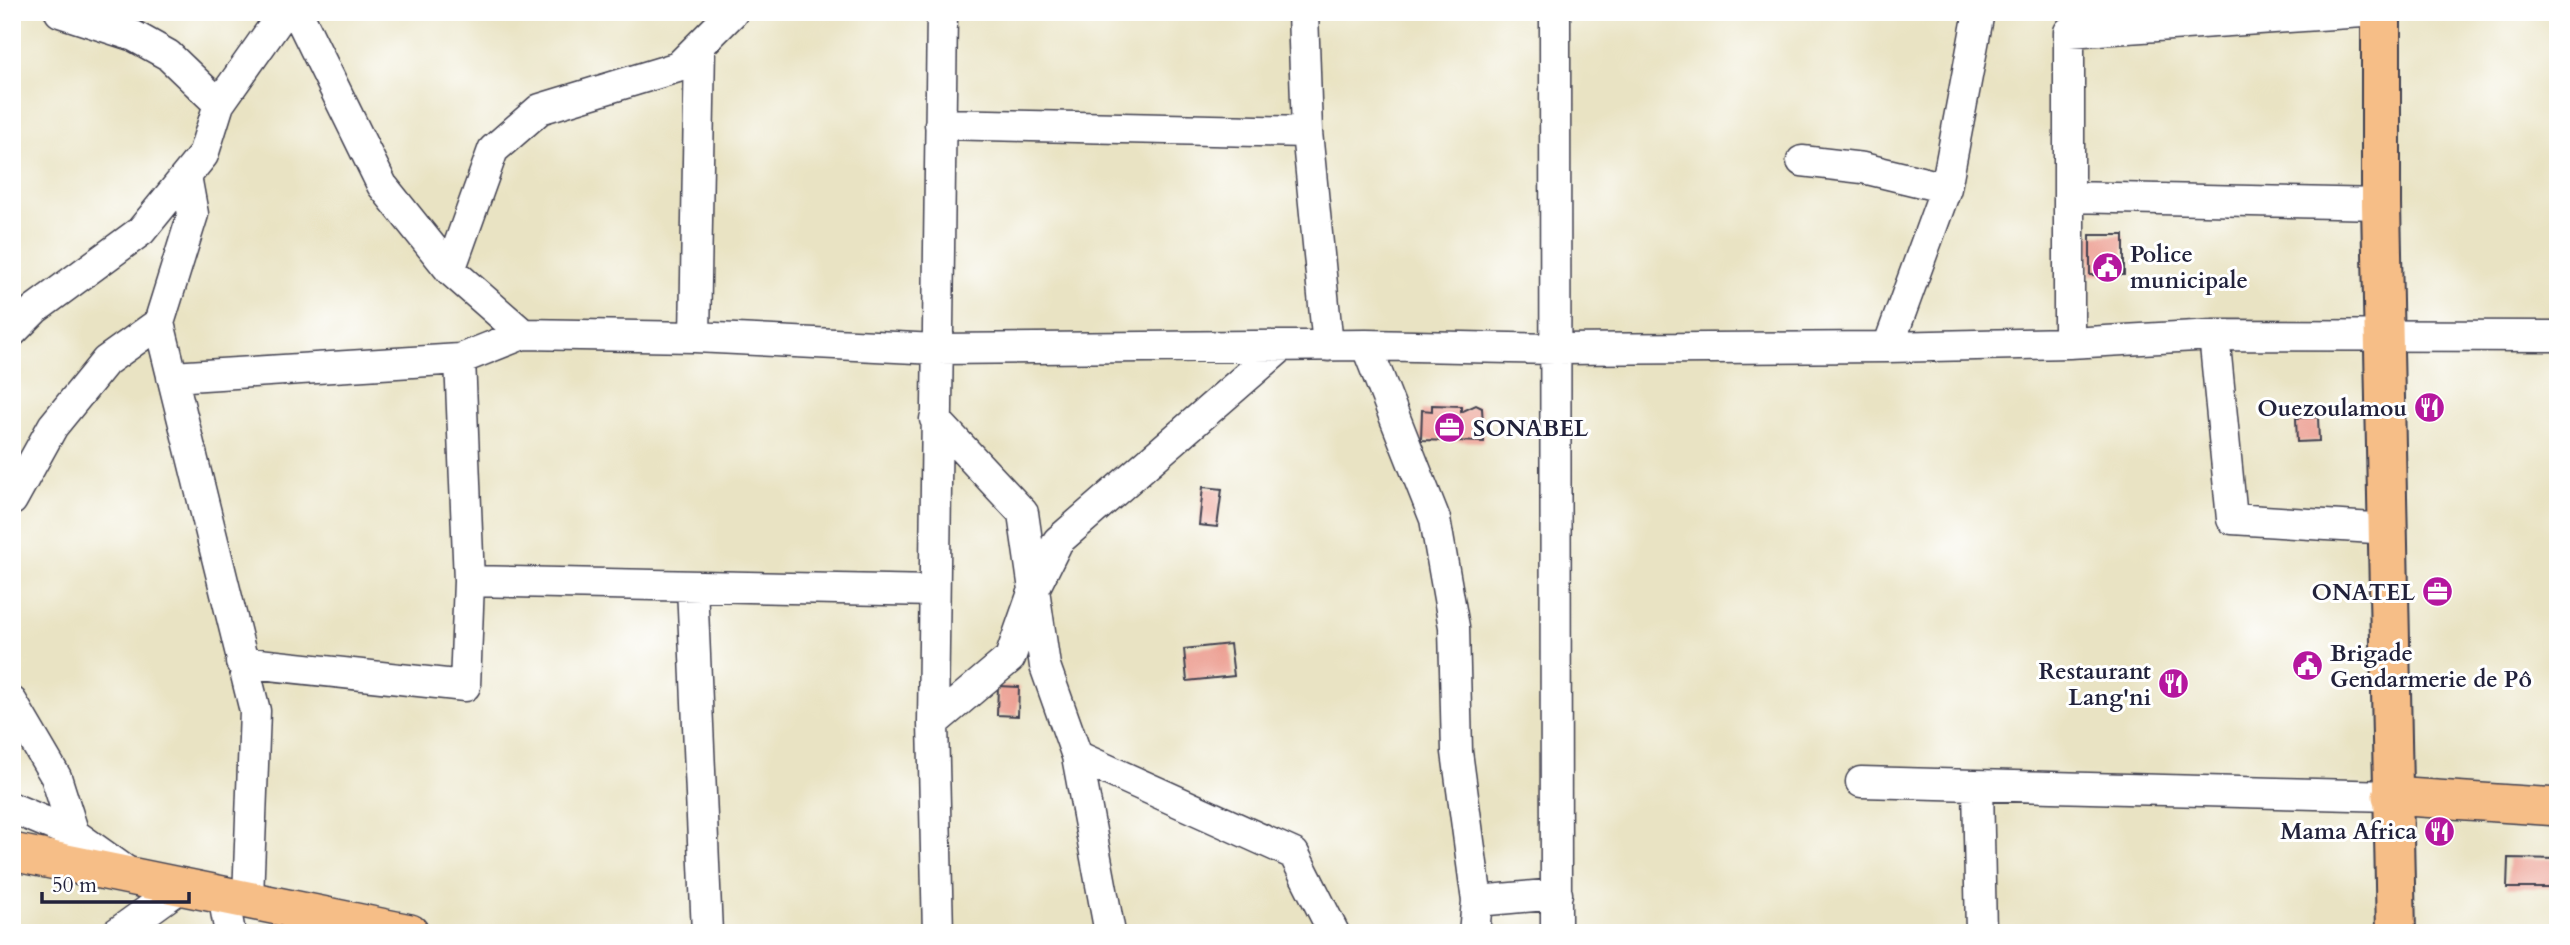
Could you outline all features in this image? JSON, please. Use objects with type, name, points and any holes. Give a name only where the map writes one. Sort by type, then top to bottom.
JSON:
[{"type":"highway","points":[[2381,12],[2381,204],[2390,529],[2391,796],[2396,933]]},
{"type":"main road","points":[[2391,796],[2558,807]]},
{"type":"main road","points":[[12,852],[410,933]]},
{"type":"street","points":[[60,12],[134,36],[168,55]]},
{"type":"street","points":[[135,12],[168,55],[219,104]]},
{"type":"street","points":[[12,332],[23,312],[141,231],[203,155],[219,104],[284,12]]},
{"type":"street","points":[[297,12],[382,185],[450,270],[523,334]]},
{"type":"street","points":[[450,270],[493,150],[540,108],[678,67],[733,12]]},
{"type":"street","points":[[938,933],[933,723],[942,12]]},
{"type":"street","points":[[1303,12],[1307,132],[1328,346]]},
{"type":"street","points":[[1555,12],[1556,933]]},
{"type":"street","points":[[1888,347],[1946,188],[1979,12]]},
{"type":"street","points":[[2069,343],[2068,32],[2363,12]]},
{"type":"street","points":[[695,337],[699,46]]},
{"type":"street","points":[[940,124],[1307,132]]},
{"type":"street","points":[[1802,161],[1863,169],[1946,188]]},
{"type":"street","points":[[186,176],[193,214],[159,323],[255,711],[233,895],[225,906],[230,933]]},
{"type":"street","points":[[2069,197],[2381,204]]},
{"type":"street","points":[[12,500],[53,426],[106,361],[159,323]]},
{"type":"street","points":[[172,377],[460,359],[523,334],[695,337],[936,349],[1366,345],[1555,349],[1888,347],[2069,343],[2214,335],[2558,335]]},
{"type":"street","points":[[2214,335],[2232,519],[2390,529]]},
{"type":"street","points":[[1366,345],[1435,519],[1454,627],[1457,752],[1477,901],[1474,933]]},
{"type":"street","points":[[933,723],[1010,658],[1035,587],[1058,541],[1281,347]]},
{"type":"street","points":[[241,662],[465,686],[469,581],[460,359]]},
{"type":"street","points":[[935,419],[1023,513],[1045,666],[1077,756],[1110,933]]},
{"type":"street","points":[[469,581],[934,591]]},
{"type":"street","points":[[692,586],[707,933]]},
{"type":"street","points":[[12,702],[56,777],[74,834]]},
{"type":"street","points":[[1077,756],[1294,854],[1334,933]]},
{"type":"street","points":[[1861,782],[2391,796]]},
{"type":"street","points":[[1978,786],[1981,933]]},
{"type":"street","points":[[12,808],[74,834],[133,876]]},
{"type":"street","points":[[117,933],[182,886]]},
{"type":"street","points":[[1477,901],[1557,894]]},
{"type":"building","points":[[2090,235],[2124,235],[2124,275],[2090,275]]},
{"type":"building","points":[[1432,405],[1461,406],[1461,412],[1476,405],[1482,408],[1484,442],[1421,440],[1422,410],[1432,411]]},
{"type":"building","points":[[2318,417],[2319,441],[2297,442],[2296,418]]},
{"type":"building","points":[[1203,487],[1222,489],[1217,527],[1199,525]]},
{"type":"building","points":[[1230,644],[1234,676],[1187,681],[1184,649]]},
{"type":"building","points":[[998,686],[1019,687],[1018,716],[997,715]]},
{"type":"building","points":[[2508,858],[2558,859],[2558,888],[2507,888]]},
{"type":"place","name":"Police municipale","points":[[2107,267]]},
{"type":"place","name":"Ouezoulamou","points":[[2430,408]]},
{"type":"place","name":"SONABEL","points":[[1450,428]]},
{"type":"place","name":"ONATEL","points":[[2438,592]]},
{"type":"place","name":"Brigade Gendarmerie de Pô","points":[[2307,666]]},
{"type":"place","name":"Restaurant Lang'ni","points":[[2174,684]]},
{"type":"place","name":"Mama Africa","points":[[2440,831]]}]
